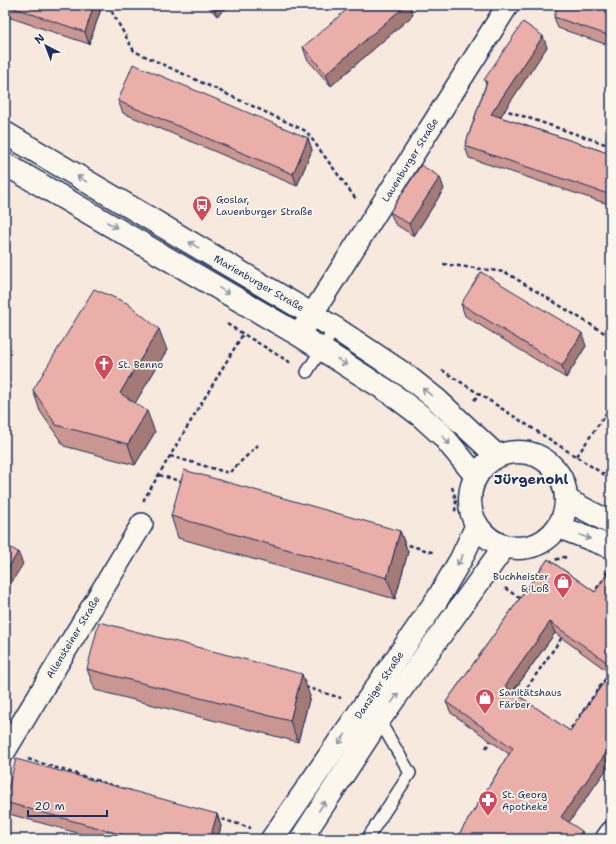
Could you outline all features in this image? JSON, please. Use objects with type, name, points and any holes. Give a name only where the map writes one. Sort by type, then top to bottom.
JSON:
[{"type":"street","name":"Lauenburger Straße","points":[[299,335],[372,220],[501,8]]},
{"type":"street","name":"Marienburger Straße","points":[[5,133],[335,328],[407,376],[436,399],[497,456]]},
{"type":"street","points":[[5,164],[299,335],[392,394],[421,416],[442,435],[476,476]]},
{"type":"street","points":[[518,451],[525,451],[539,455],[551,464],[560,474],[566,488],[566,511],[559,527],[548,538],[534,546],[518,548],[504,547],[492,541],[477,526],[472,514],[470,501],[471,488],[476,476],[489,461],[497,456],[518,451]]},
{"type":"street","points":[[567,500],[611,523]]},
{"type":"street","name":"Allensteiner Straße","points":[[5,751],[142,524]]},
{"type":"street","name":"Danziger Straße","points":[[263,834],[438,598],[461,559],[477,526]]},
{"type":"street","points":[[559,527],[611,547]]},
{"type":"street","name":"Danziger Straße","points":[[301,839],[379,720],[504,547]]},
{"type":"street","points":[[606,839],[611,832]]},
{"type":"lane","points":[[307,372],[335,328]]},
{"type":"lane","points":[[366,839],[410,773],[379,720]]},
{"type":"path","points":[[108,5],[134,51],[306,131],[372,220]]},
{"type":"path","points":[[498,108],[611,146]]},
{"type":"path","points":[[443,264],[505,272],[611,337]]},
{"type":"path","points":[[223,321],[307,372]]},
{"type":"path","points":[[142,524],[138,508],[243,334]]},
{"type":"path","points":[[440,369],[611,479]]},
{"type":"path","points":[[577,456],[611,406]]},
{"type":"path","points":[[170,456],[229,472],[258,445]]},
{"type":"path","points":[[159,475],[189,483]]},
{"type":"path","points":[[452,485],[456,500],[455,519]]},
{"type":"path","points":[[395,542],[441,554]]},
{"type":"path","points":[[545,564],[564,557],[572,559]]},
{"type":"path","points":[[602,571],[611,576]]},
{"type":"path","points":[[590,597],[608,574]]},
{"type":"path","points":[[504,588],[521,599],[525,593]]},
{"type":"path","points":[[516,703],[563,635]]},
{"type":"path","points":[[564,738],[611,671]]},
{"type":"path","points":[[304,687],[343,698]]},
{"type":"path","points":[[486,748],[490,741]]},
{"type":"path","points":[[28,758],[141,794]]},
{"type":"path","points":[[209,815],[263,834]]},
{"type":"building","points":[[5,5],[94,5],[85,32]]},
{"type":"building","points":[[352,5],[406,5],[326,74],[303,47]]},
{"type":"building","points":[[558,5],[611,5],[611,36],[554,17]]},
{"type":"building","points":[[523,22],[543,36],[491,114],[611,154],[611,195],[465,146],[487,82],[484,80]]},
{"type":"building","points":[[133,64],[308,138],[293,174],[118,101]]},
{"type":"building","points":[[421,165],[440,177],[409,224],[390,212]]},
{"type":"building","points":[[481,272],[582,333],[562,366],[461,304]]},
{"type":"building","name":"St. Benno","points":[[94,289],[127,303],[159,329],[120,393],[147,411],[128,444],[56,425],[33,390]]},
{"type":"building","points":[[184,470],[400,531],[387,578],[171,516]]},
{"type":"building","points":[[5,544],[18,552],[5,574]]},
{"type":"building","points":[[548,559],[595,592],[606,576],[611,579],[611,665],[550,622],[505,686],[570,731],[611,672],[611,746],[561,817],[582,831],[576,839],[456,839],[513,748],[446,702]]},
{"type":"building","points":[[99,622],[302,674],[290,721],[87,669]]},
{"type":"building","points":[[16,759],[217,814],[210,839],[138,839],[5,802]]},
{"type":"place","name":"Goslar, Lauenburger Straße","points":[[202,222]]},
{"type":"place","name":"St. Benno","points":[[104,381]]},
{"type":"place","name":"Buchheister & Loß","points":[[563,599]]},
{"type":"place","name":"Sanitätshaus Färber","points":[[485,715]]},
{"type":"place","name":"St. Georg Apotheke","points":[[488,817]]},
{"type":"district","name":"Jürgenohl","points":[[531,479]]}]
